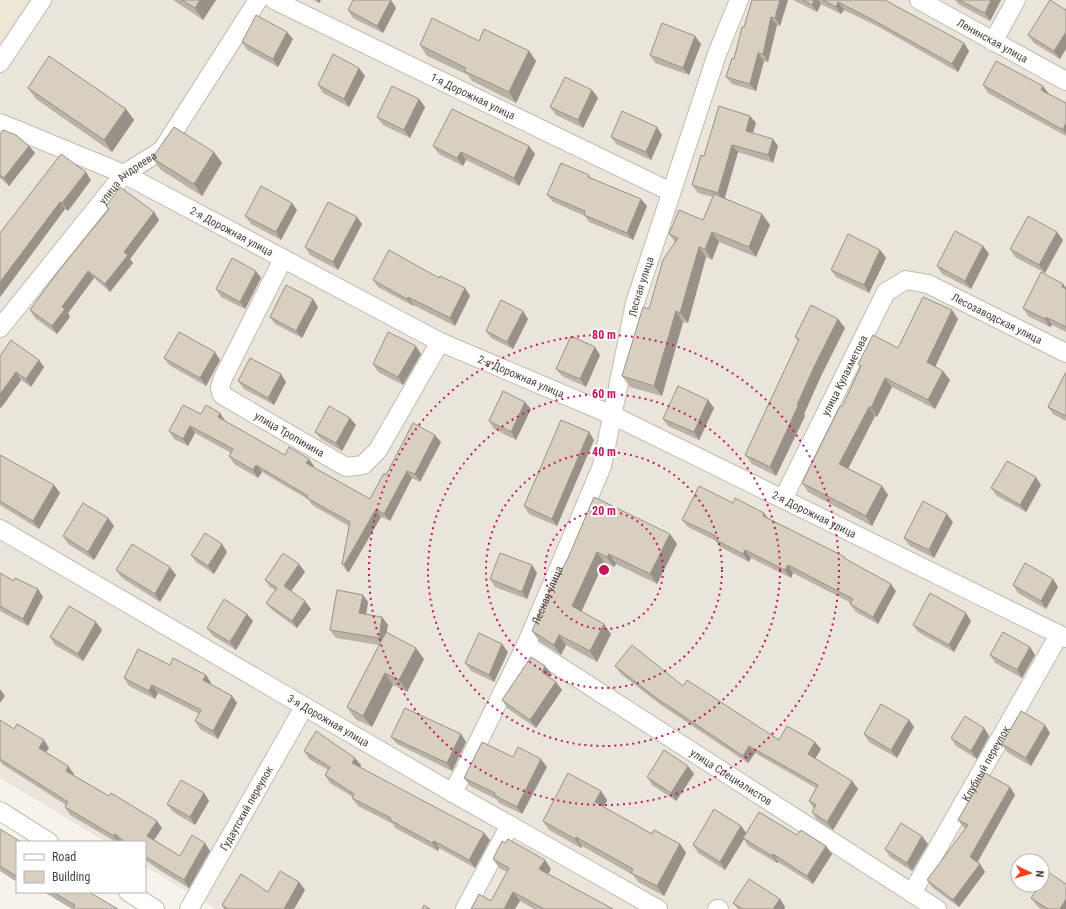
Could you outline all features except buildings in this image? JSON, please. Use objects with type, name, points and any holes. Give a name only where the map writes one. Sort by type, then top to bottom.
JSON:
[{"type":"street","points":[[0,63],[42,0]]},
{"type":"street","name":"улица Андреева","points":[[0,328],[124,174],[162,150],[258,0]]},
{"type":"street","name":"1-я Дорожная улица","points":[[274,0],[671,192]]},
{"type":"street","name":"Лесная улица","points":[[453,793],[526,644],[602,466],[635,303],[717,54],[739,0]]},
{"type":"street","name":"Ленинская улица","points":[[919,0],[1066,81]]},
{"type":"street","points":[[993,42],[1016,0]]},
{"type":"street","name":"2-я Дорожная улица","points":[[0,123],[124,174],[440,342],[612,415],[1063,636]]},
{"type":"street","name":"улица Тропинина","points":[[283,259],[223,378],[220,387],[222,395],[346,467],[363,465],[378,450],[440,342]]},
{"type":"street","name":"улица Кулахметова","points":[[783,499],[886,292],[906,280],[928,284]]},
{"type":"street","name":"Лесозаводская улица","points":[[928,284],[1066,353]]},
{"type":"street","name":"3-я Дорожная улица","points":[[0,529],[304,707],[658,909]]},
{"type":"street","name":"Клубный переулок","points":[[912,893],[1063,636]]},
{"type":"street","name":"улица Специалистов","points":[[526,644],[937,909]]},
{"type":"street","name":"Гудаутский переулок","points":[[189,909],[304,707]]},
{"type":"street","points":[[0,811],[47,841]]},
{"type":"street","points":[[465,909],[510,825]]},
{"type":"street","points":[[130,893],[155,909]]},
{"type":"shaded area","points":[[0,0],[1066,0],[1066,909],[216,909],[146,867],[146,841],[104,841],[0,778]]},
{"type":"shaded area","points":[[0,0],[28,0],[0,41]]}]
